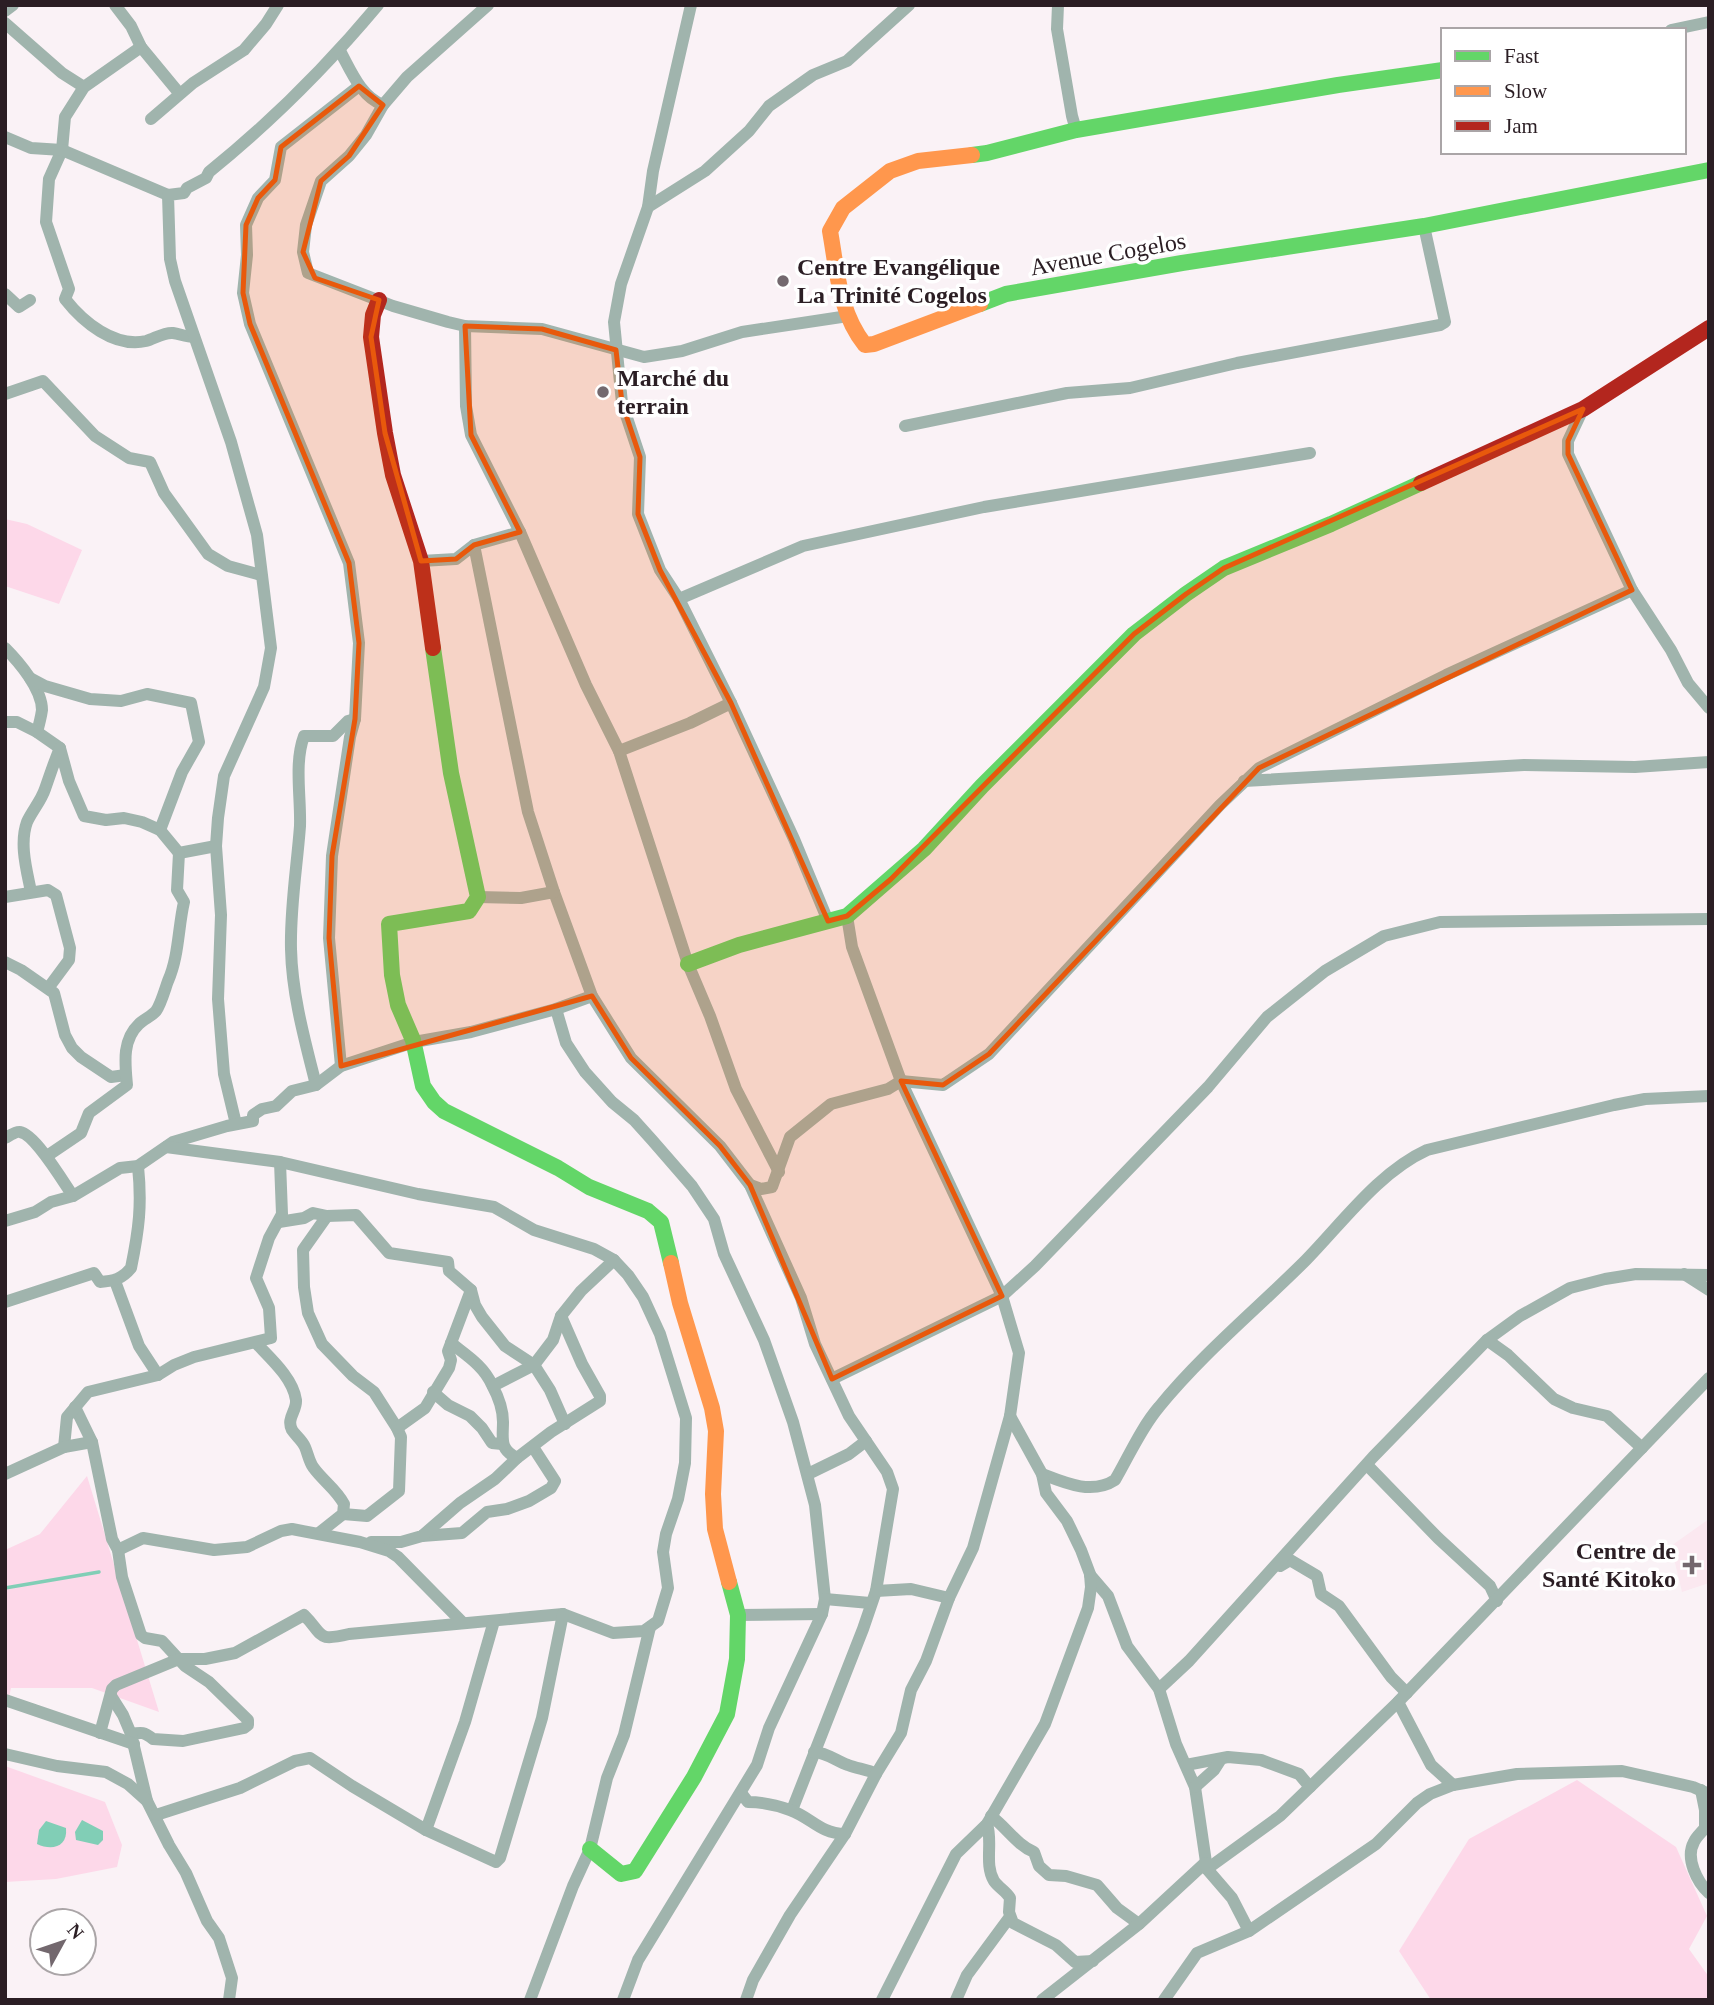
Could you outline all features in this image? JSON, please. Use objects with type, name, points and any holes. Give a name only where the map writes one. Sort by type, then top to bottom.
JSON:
[{"type":"street","points":[[5,11],[13,5]]},
{"type":"street","points":[[115,5],[131,26],[141,47],[179,93]]},
{"type":"street","points":[[151,119],[179,93],[244,50],[278,5]]},
{"type":"street","points":[[5,138],[31,148],[62,150],[168,195],[184,193],[187,188],[206,178],[209,172],[252,136],[340,51],[379,5]]},
{"type":"street","points":[[488,5],[407,77],[383,105],[366,135],[349,156],[321,181],[306,225],[303,252],[308,273],[315,278],[379,300],[465,326],[542,330],[644,356],[682,351],[742,332],[848,316]]},
{"type":"street","points":[[691,5],[656,158],[648,207],[621,284],[614,322],[622,403],[640,457],[638,514],[660,570],[679,598],[731,703],[794,839],[828,921]]},
{"type":"street","points":[[648,207],[705,171],[749,131],[769,106],[813,75],[847,61],[909,5]]},
{"type":"street","points":[[1058,5],[1057,29],[1076,130]]},
{"type":"street","points":[[1680,28],[1709,22]]},
{"type":"street","points":[[5,23],[62,73],[84,87]]},
{"type":"street","points":[[141,47],[84,87],[65,117],[62,150],[49,179],[46,222],[69,289],[65,299],[74,310],[116,340],[144,342],[170,333],[180,337],[194,337]]},
{"type":"street","points":[[340,51],[359,86],[375,102],[383,105]]},
{"type":"street","name":"Avenue Cogelos","points":[[1441,70],[1338,85],[1076,130],[987,153],[918,162],[890,171],[843,208],[831,231],[848,316],[858,339],[865,345],[874,344],[1006,295],[1182,263],[1424,226],[1709,170]]},
{"type":"street","points":[[341,1066],[328,939],[332,856],[355,719],[359,643],[349,563],[250,324],[243,293],[247,255],[246,225],[257,198],[275,180],[281,147],[359,86]]},
{"type":"street","points":[[168,195],[170,259],[174,281],[231,442],[257,535],[271,648],[264,687],[224,776],[216,846],[221,915],[218,999],[224,1074],[236,1124]]},
{"type":"street","points":[[905,426],[1067,393],[1130,388],[1237,363],[1440,325],[1445,322],[1424,226]]},
{"type":"street","points":[[5,294],[19,307],[30,300]]},
{"type":"street","points":[[379,300],[373,315],[371,337],[385,433],[393,475],[421,561],[451,773],[478,897],[470,911],[388,924],[398,1007],[414,1042],[420,1083],[432,1102],[444,1111],[558,1168],[589,1187],[648,1211],[660,1222],[716,1431],[713,1494],[715,1530],[738,1615],[737,1659],[727,1714],[694,1777],[635,1871],[621,1874],[590,1849]]},
{"type":"street","points":[[465,326],[466,406],[471,435],[520,532],[586,685],[618,751],[688,964],[736,1088],[779,1172]]},
{"type":"street","points":[[688,964],[739,945],[847,916],[924,849],[982,786],[1134,634],[1224,568],[1331,524],[1583,409],[1709,328]]},
{"type":"street","points":[[5,394],[43,381],[94,436],[130,458],[150,462],[168,499],[208,554],[228,566],[261,575]]},
{"type":"street","points":[[1583,409],[1568,441],[1568,454],[1632,590],[1671,650],[1688,683],[1709,708]]},
{"type":"street","points":[[679,598],[803,546],[984,507],[1310,453]]},
{"type":"street","points":[[421,561],[456,559],[474,545],[520,532]]},
{"type":"street","points":[[474,545],[528,812],[592,996],[631,1058],[720,1146],[750,1185],[801,1298],[816,1344],[849,1416],[887,1472],[893,1489],[873,1597],[863,1629],[792,1810]]},
{"type":"street","points":[[750,1185],[761,1189],[772,1187],[790,1137],[809,1119],[831,1104],[888,1089],[901,1082],[943,1085],[989,1054],[1244,780],[1259,768],[1446,675],[1632,590]]},
{"type":"street","points":[[5,648],[30,678],[42,708],[37,732]]},
{"type":"street","points":[[30,678],[45,686],[90,699],[121,701],[147,694],[191,703],[199,742],[182,772],[160,830]]},
{"type":"street","points":[[618,751],[690,723],[731,703]]},
{"type":"street","points":[[316,1086],[294,988],[291,951],[291,916],[300,825],[299,750],[304,736],[333,736],[348,721],[355,719]]},
{"type":"street","points":[[5,722],[17,722],[60,748],[83,816],[106,820],[124,818],[160,830],[179,853],[177,890],[184,902],[179,921],[179,944],[157,1011],[131,1032],[127,1042],[125,1087],[89,1112],[82,1133],[47,1156]]},
{"type":"street","points":[[31,892],[25,864],[24,833],[27,822],[45,791],[60,748]]},
{"type":"street","points":[[1244,780],[1524,765],[1635,767],[1709,762]]},
{"type":"street","points":[[179,853],[216,846]]},
{"type":"street","points":[[5,897],[48,890],[56,895],[68,937],[69,960],[49,987]]},
{"type":"street","points":[[478,897],[521,898],[554,892]]},
{"type":"street","points":[[746,2000],[753,1980],[790,1915],[845,1834],[901,1733],[911,1690],[926,1661],[949,1598],[973,1548],[1010,1416],[1019,1353],[1002,1296],[901,1082],[852,947],[847,916]]},
{"type":"street","points":[[832,1379],[1002,1296],[1035,1266],[1208,1087],[1267,1017],[1325,971],[1384,936],[1440,922],[1709,919]]},
{"type":"street","points":[[5,962],[49,987],[54,993],[65,1035],[81,1057],[111,1077],[126,1075]]},
{"type":"street","points":[[5,1221],[72,1196],[120,1168],[138,1166],[173,1142],[253,1121],[253,1115],[262,1109],[276,1106],[292,1091],[316,1086],[341,1066],[414,1042],[471,1032],[556,1009],[592,996]]},
{"type":"street","points":[[556,1009],[566,1043],[585,1072],[612,1102],[634,1120],[692,1185],[714,1219],[732,1272],[764,1340],[793,1422],[815,1505],[825,1599],[822,1614],[769,1728],[757,1765],[638,1961],[623,2000]]},
{"type":"street","points":[[1042,1474],[1063,1482],[1094,1488],[1115,1480],[1157,1409],[1198,1363],[1294,1272],[1386,1176],[1406,1160],[1427,1150],[1615,1105],[1645,1099],[1709,1096]]},
{"type":"street","points":[[5,1138],[22,1132],[47,1156],[72,1196]]},
{"type":"street","points":[[100,1733],[112,1689],[116,1685],[179,1659],[205,1659],[234,1653],[304,1615],[314,1629],[330,1639],[349,1634],[563,1614],[613,1633],[644,1631],[658,1621],[668,1588],[663,1552],[685,1463],[686,1418],[660,1334],[643,1297],[614,1260],[594,1250],[534,1230],[494,1207],[418,1194],[280,1163],[166,1147]]},
{"type":"street","points":[[64,1447],[66,1420],[88,1392],[158,1375],[194,1357],[268,1340],[271,1336],[269,1308],[256,1279],[269,1238],[279,1223],[282,1205],[280,1163]]},
{"type":"street","points":[[5,1302],[94,1273],[100,1282],[115,1281],[131,1268],[142,1198],[138,1166]]},
{"type":"street","points":[[279,1223],[304,1218],[313,1213],[327,1216],[356,1214],[390,1254],[448,1262],[449,1271],[471,1290],[482,1317],[505,1346],[534,1365],[550,1390],[565,1424]]},
{"type":"street","points":[[319,1533],[343,1514],[371,1514],[398,1491],[401,1437],[374,1392],[353,1376],[322,1344],[311,1323],[303,1287],[303,1250],[327,1216]]},
{"type":"street","points":[[493,1386],[534,1365],[553,1340],[561,1316],[581,1291],[614,1260]]},
{"type":"street","points":[[1159,1689],[1189,1661],[1368,1466],[1373,1457],[1487,1340],[1520,1316],[1570,1288],[1636,1274],[1709,1275]]},
{"type":"street","points":[[1683,1274],[1709,1290]]},
{"type":"street","points":[[115,1281],[139,1346],[158,1375]]},
{"type":"street","points":[[397,1428],[425,1408],[449,1368],[451,1360],[448,1351],[471,1290]]},
{"type":"street","points":[[422,1536],[460,1503],[495,1479],[517,1458],[601,1399],[561,1316]]},
{"type":"street","points":[[1487,1340],[1554,1399],[1567,1406],[1607,1416],[1642,1448]]},
{"type":"street","points":[[256,1343],[286,1377],[296,1402],[290,1416],[290,1424],[306,1448],[313,1466],[340,1495],[344,1504],[343,1514]]},
{"type":"street","points":[[451,1343],[479,1366],[493,1386],[502,1412],[502,1444],[510,1455],[517,1458]]},
{"type":"street","points":[[1042,2000],[1094,1961],[1205,1866],[1280,1816],[1403,1697],[1709,1378]]},
{"type":"street","points":[[433,1392],[448,1405],[470,1416],[492,1443],[502,1444]]},
{"type":"street","points":[[5,1700],[100,1733],[132,1739],[146,1732],[153,1739],[183,1741],[248,1725],[248,1720],[226,1697],[179,1659],[162,1641],[141,1635],[122,1577],[118,1550],[111,1535],[92,1442],[75,1407]]},
{"type":"street","points":[[1010,1416],[1042,1474],[1046,1493],[1067,1521],[1090,1574],[1108,1596],[1127,1646],[1159,1689],[1176,1744],[1195,1787],[1205,1866],[1232,1898],[1249,1931]]},
{"type":"street","points":[[808,1474],[849,1454],[866,1441]]},
{"type":"street","points":[[5,1474],[64,1447],[92,1442]]},
{"type":"street","points":[[360,1542],[401,1542],[422,1536],[462,1533],[487,1512],[519,1506],[551,1488],[555,1481],[533,1447]]},
{"type":"street","points":[[1368,1466],[1490,1587],[1497,1601]]},
{"type":"street","points":[[118,1550],[143,1538],[214,1550],[247,1547],[281,1531],[292,1529],[319,1533],[389,1551],[463,1623]]},
{"type":"street","points":[[1273,1569],[1290,1560],[1317,1576],[1321,1594],[1339,1606],[1391,1677],[1403,1697],[1431,1765],[1452,1785]]},
{"type":"street","points":[[883,2000],[956,1854],[989,1820],[1045,1724],[1088,1608],[1090,1574]]},
{"type":"street","points":[[825,1599],[873,1597],[911,1590],[949,1598]]},
{"type":"street","points":[[1088,1608],[1097,1598],[1108,1596]]},
{"type":"street","points":[[156,1815],[240,1788],[295,1761],[310,1758],[426,1829],[499,1860],[542,1718],[563,1614]]},
{"type":"street","points":[[738,1615],[822,1614]]},
{"type":"street","points":[[426,1829],[465,1721],[494,1621]]},
{"type":"street","points":[[530,2000],[573,1886],[590,1849],[607,1779],[624,1735],[650,1627]]},
{"type":"street","points":[[111,1696],[123,1715],[132,1739],[147,1801]]},
{"type":"street","points":[[814,1752],[827,1754],[842,1763],[876,1774]]},
{"type":"street","points":[[5,1754],[57,1766],[106,1772],[128,1784],[147,1801],[169,1845],[187,1873],[207,1921],[219,1938],[232,1978],[229,2000]]},
{"type":"street","points":[[1186,1765],[1228,1757],[1261,1760],[1299,1774],[1310,1787]]},
{"type":"street","points":[[1195,1787],[1214,1770],[1221,1759]]},
{"type":"street","points":[[1164,2000],[1197,1953],[1249,1931],[1376,1844],[1417,1803],[1452,1785],[1517,1774],[1622,1771],[1705,1792],[1704,1828],[1694,1840],[1691,1855],[1696,1877],[1709,1893]]},
{"type":"street","points":[[741,1793],[748,1802],[777,1804],[792,1810],[830,1834],[845,1834]]},
{"type":"street","points":[[957,2000],[967,1975],[1009,1918],[1010,1898],[991,1874],[989,1820]]},
{"type":"street","points":[[989,1820],[1007,1828],[1020,1846],[1034,1852],[1039,1867],[1049,1875],[1066,1876],[1097,1885],[1117,1908],[1139,1924]]},
{"type":"street","points":[[1009,1918],[1017,1927],[1056,1945],[1073,1962],[1094,1961]]},
{"type":"street","points":[[1180,2000],[1178,1983],[1197,1953]]},
{"type":"highlighted area","points":[[359,86],[383,105],[349,156],[321,181],[303,252],[315,278],[379,300],[371,337],[385,433],[421,561],[456,559],[474,545],[520,532],[471,435],[465,326],[542,329],[616,350],[622,403],[640,457],[638,514],[660,570],[731,703],[828,921],[847,916],[891,879],[1134,634],[1224,568],[1583,409],[1568,441],[1568,454],[1632,590],[1259,768],[989,1054],[943,1085],[901,1081],[1002,1296],[832,1379],[750,1185],[720,1146],[631,1058],[592,996],[341,1066],[329,938],[332,856],[355,719],[359,643],[349,563],[250,324],[243,293],[246,225],[258,198],[275,180],[281,147]]},
{"type":"shaded area","points":[[5,519],[27,524],[82,550],[59,604],[5,586]]},
{"type":"shaded area","points":[[87,1476],[159,1712],[92,1688],[11,1688],[5,1716],[5,1550],[40,1534]]},
{"type":"shaded area","name":"Centre de Santé Kitoko","points":[[1709,1519],[1709,1583],[1682,1592],[1671,1546]]},
{"type":"shaded area","points":[[5,1766],[105,1802],[122,1845],[117,1867],[56,1879],[5,1882]]},
{"type":"shaded area","points":[[1577,1780],[1676,1847],[1707,1916],[1689,1949],[1709,1977],[1709,2000],[1431,2000],[1399,1951],[1469,1839]]},
{"type":"shaded area","points":[[82,1820],[103,1831],[103,1840],[98,1845],[76,1840],[75,1832]]},
{"type":"shaded area","points":[[46,1821],[66,1828],[64,1840],[58,1846],[37,1844],[39,1830]]},
{"type":"waterway","points":[[5,1588],[99,1572]]},
{"type":"traffic: fast","points":[[972,155],[1076,130],[1338,85],[1441,70]]},
{"type":"traffic: fast","points":[[980,304],[1006,294],[1182,263],[1424,226],[1709,170]]},
{"type":"traffic: fast","points":[[688,964],[739,945],[847,916],[924,849],[982,786],[1134,634],[1186,594],[1224,568],[1421,483]]},
{"type":"traffic: fast","points":[[433,648],[451,773],[478,897],[469,911],[389,924],[392,975],[398,1005],[413,1040],[423,1086],[444,1111],[558,1168],[589,1187],[648,1211],[661,1222],[671,1263]]},
{"type":"traffic: fast","points":[[590,1849],[621,1874],[635,1871],[694,1777],[727,1714],[737,1659],[738,1615],[729,1582]]},
{"type":"traffic: slow","points":[[972,155],[918,161],[890,171],[843,208],[830,231],[844,305],[856,333],[865,345],[980,304]]},
{"type":"traffic: slow","points":[[671,1263],[680,1303],[712,1408],[716,1431],[713,1494],[715,1529],[729,1582]]},
{"type":"traffic: jam","points":[[379,300],[373,315],[371,337],[385,433],[393,475],[421,561],[433,648]]},
{"type":"traffic: jam","points":[[1421,483],[1583,409],[1709,328]]},
{"type":"place","name":"Centre Evangélique La Trinité Cogelos","points":[[783,281]]},
{"type":"place","name":"Marché du terrain","points":[[603,392]]},
{"type":"place","name":"Centre de Santé Kitoko","points":[[1692,1565]]}]
